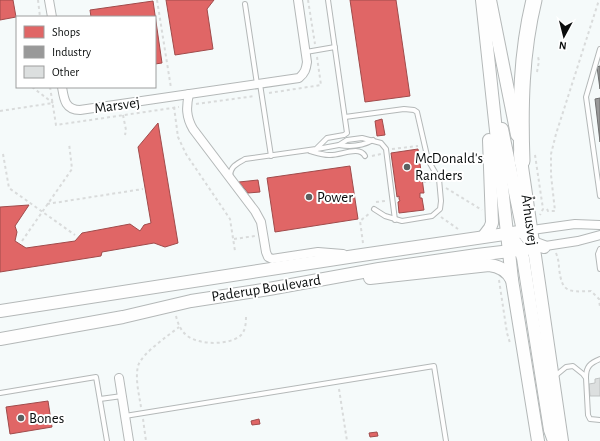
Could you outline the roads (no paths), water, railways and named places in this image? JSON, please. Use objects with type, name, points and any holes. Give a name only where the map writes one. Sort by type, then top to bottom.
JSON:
[{"type":"highway","points":[[522,161],[520,112],[524,49],[534,0]]},
{"type":"main road","name":"Århusvej","points":[[482,0],[507,236],[515,250],[512,280],[538,441]]},
{"type":"main road","name":"Århusvej","points":[[490,0],[522,161],[527,230],[537,246],[562,441]]},
{"type":"main road","points":[[488,65],[527,230]]},
{"type":"main road","points":[[484,236],[492,223],[488,65]]},
{"type":"main road","name":"Paderup Boulevard","points":[[0,311],[484,236],[507,236],[527,230]]},
{"type":"main road","name":"Paderup Boulevard","points":[[0,339],[123,317],[191,301],[269,289],[379,269],[537,246]]},
{"type":"main road","points":[[515,250],[526,274],[550,430],[554,441]]},
{"type":"main road","points":[[269,289],[489,265],[504,270],[510,275],[512,280]]},
{"type":"street","points":[[49,0],[52,16]]},
{"type":"street","name":"Marsvej","points":[[62,88],[67,105],[73,110],[80,110],[299,78],[306,69],[298,0]]},
{"type":"street","points":[[189,94],[186,105],[188,120],[193,129],[255,211],[261,222],[268,257],[272,258],[318,252],[355,256]]},
{"type":"street","points":[[527,230],[575,224],[600,225]]},
{"type":"street","points":[[537,246],[578,241],[600,235]]},
{"type":"street","points":[[119,378],[129,441]]},
{"type":"lane","points":[[316,149],[327,138],[344,135],[347,133],[328,0]]},
{"type":"lane","points":[[244,4],[271,156]]},
{"type":"lane","points":[[305,52],[335,47]]},
{"type":"lane","points":[[600,49],[586,97],[600,196]]},
{"type":"lane","points":[[345,117],[398,109],[414,110],[418,113],[428,160],[439,179],[440,209],[428,217],[402,221],[395,220],[374,210]]},
{"type":"lane","points":[[230,177],[231,168],[245,159],[339,145],[348,147],[366,144],[373,140],[381,143],[386,151],[395,220]]},
{"type":"lane","points":[[306,151],[330,155],[358,151],[364,153],[365,156]]},
{"type":"lane","points":[[600,249],[598,254],[600,268]]},
{"type":"lane","points":[[600,359],[589,365],[586,370],[588,415],[590,419],[600,420]]},
{"type":"lane","points":[[125,416],[434,366],[446,441]]},
{"type":"lane","points":[[553,377],[566,367],[573,366],[578,368],[586,378]]},
{"type":"lane","points":[[0,393],[96,377],[107,441]]},
{"type":"lane","points":[[100,400],[122,396]]},
{"type":"place","name":"McDonald's Randers","points":[[407,167]]},
{"type":"place","name":"Power","points":[[309,197]]},
{"type":"place","name":"Bones","points":[[21,418]]}]
